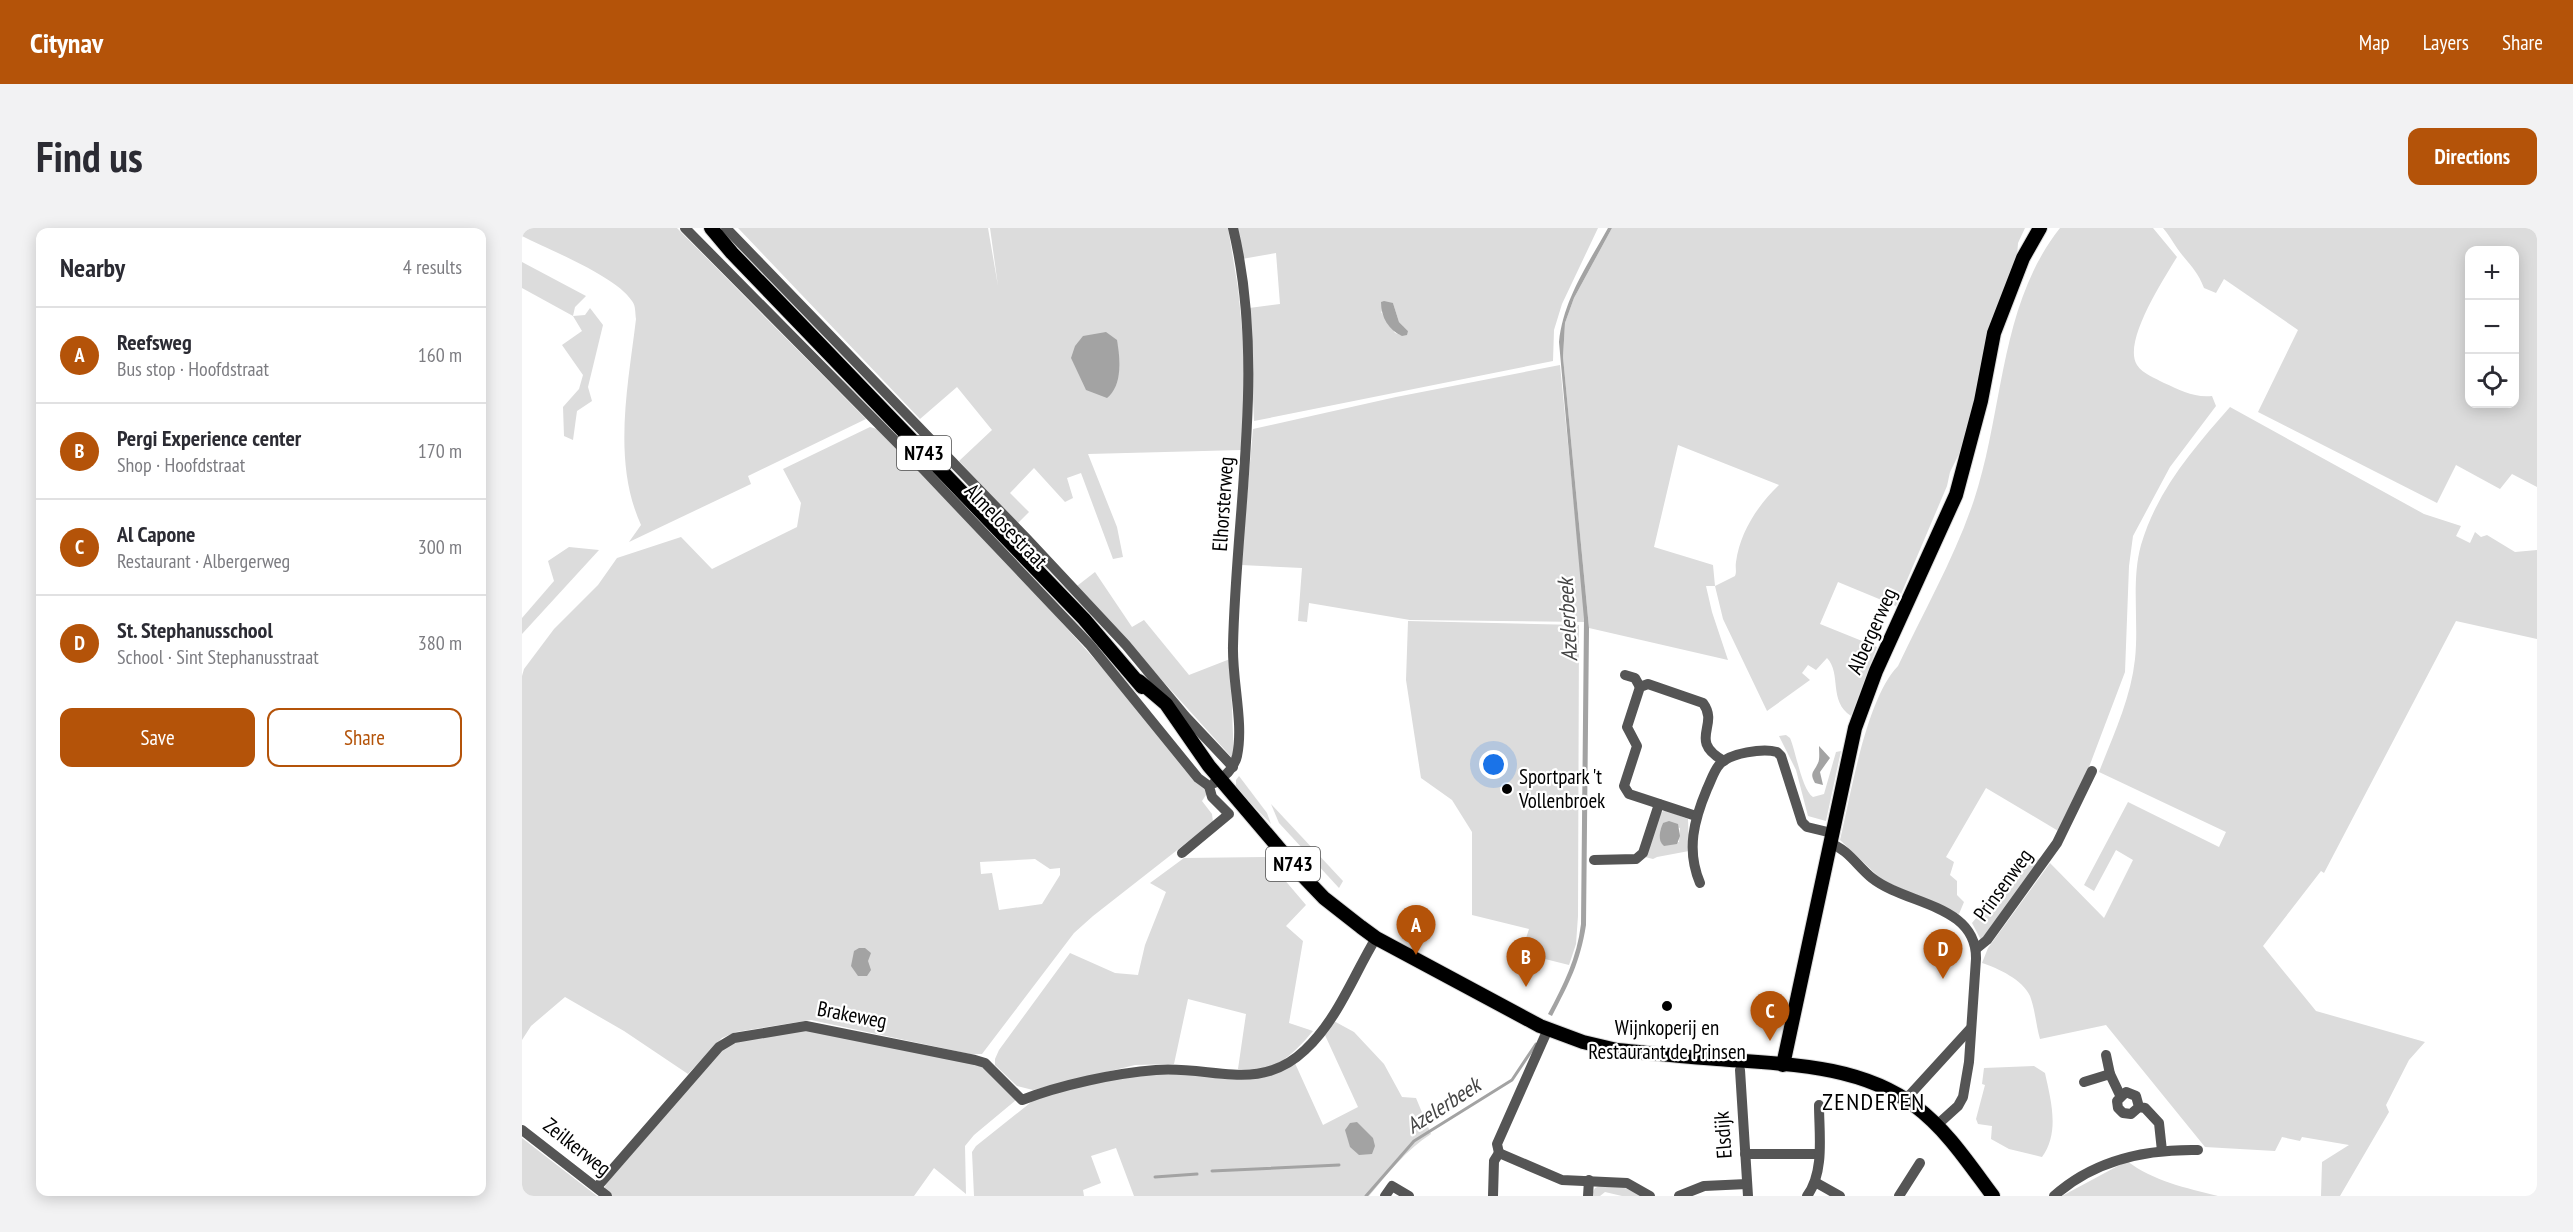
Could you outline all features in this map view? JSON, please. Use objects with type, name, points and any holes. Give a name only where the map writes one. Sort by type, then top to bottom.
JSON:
[{"type":"main road","name":"Almelosestraat","points":[[702,228],[732,253]]},
{"type":"main road","name":"Almelosestraat","points":[[711,228],[732,253],[1084,619],[1139,681],[1166,704],[1209,766],[1215,782]]},
{"type":"main road","name":"Albergerweg","points":[[1783,1065],[1830,838],[1856,728],[1866,696],[1956,495],[1981,401],[1994,333],[2023,258],[2040,228]]},
{"type":"main road","name":"N743","points":[[1215,782],[1317,890],[1376,938],[1548,1029],[1583,1042],[1617,1050],[1783,1065],[1848,1074],[1906,1099],[1937,1125],[1966,1158],[1993,1196]]},
{"type":"street","name":"Almelosestraat","points":[[685,228],[924,470],[1090,645],[1198,778],[1215,782]]},
{"type":"street","name":"Almelosestraat","points":[[726,228],[1027,539],[1126,645],[1185,716],[1233,766]]},
{"type":"street","name":"Elhorsterweg","points":[[1233,228],[1247,314],[1248,428],[1233,647],[1238,735],[1233,766]]},
{"type":"street","points":[[1624,675],[1635,678],[1640,687],[1627,727],[1637,746],[1624,786],[1629,794],[1696,816]]},
{"type":"street","points":[[1640,687],[1648,684],[1703,703],[1707,709],[1705,746],[1710,753],[1724,761],[1718,766],[1696,816],[1693,843],[1700,883]]},
{"type":"street","name":"Prinsenweg","points":[[1724,761],[1768,750],[1777,752],[1802,822],[1830,838],[1872,879],[1894,891],[1943,911],[1957,920],[1973,936],[1976,949],[1987,940],[2057,843],[2092,771]]},
{"type":"street","points":[[1182,853],[1229,814],[1209,792],[1215,782],[1233,766]]},
{"type":"street","points":[[1594,860],[1636,859],[1643,853],[1659,804]]},
{"type":"street","name":"Brakeweg","points":[[597,1187],[719,1047],[734,1038],[806,1026],[985,1064],[1023,1100],[1050,1091],[1139,1071],[1160,1069],[1257,1075],[1277,1070],[1306,1049],[1322,1031],[1336,1012],[1376,938]]},
{"type":"street","points":[[1937,1125],[1958,1106],[1963,1096],[1969,1062],[1976,949]]},
{"type":"street","points":[[1493,1196],[1494,1161],[1499,1153],[1497,1144],[1548,1029]]},
{"type":"street","points":[[1906,1099],[1970,1029]]},
{"type":"street","points":[[2106,1055],[2110,1074],[2120,1095],[2117,1104],[2123,1113],[2131,1114],[2139,1107],[2139,1099],[2135,1094],[2126,1092],[2120,1095]]},
{"type":"street","name":"Elsdijk","points":[[1740,1070],[1747,1190]]},
{"type":"street","points":[[2084,1082],[2110,1074]]},
{"type":"street","points":[[1807,1196],[1815,1182],[1819,1154],[1819,1105]]},
{"type":"street","points":[[2139,1107],[2145,1108],[2158,1123],[2162,1151]]},
{"type":"street","name":"Zeilkerweg","points":[[522,1130],[607,1196]]},
{"type":"street","points":[[2054,1196],[2096,1168],[2129,1157],[2162,1151],[2198,1150]]},
{"type":"street","points":[[1499,1153],[1562,1180],[1627,1183],[1650,1196]]},
{"type":"street","points":[[1744,1154],[1819,1154]]},
{"type":"street","points":[[1899,1196],[1920,1163]]},
{"type":"street","points":[[1583,1180],[1588,1196]]},
{"type":"street","points":[[1815,1182],[1840,1196]]},
{"type":"street","points":[[1384,1196],[1392,1186],[1409,1196]]},
{"type":"street","points":[[1679,1196],[1704,1186],[1747,1190]]},
{"type":"shaded area","points":[[522,228],[677,228],[866,419],[748,476],[751,484],[629,542],[641,525],[632,501],[625,449],[626,397],[636,319],[634,305],[612,282],[522,236]]},
{"type":"shaded area","points":[[738,228],[988,228],[998,286],[990,228],[1228,228],[1238,288],[1245,359],[1242,450],[1088,454],[1117,527],[1123,557],[1113,559],[1081,473],[1067,478],[1073,498],[1065,502],[1034,468],[1010,493],[1029,512],[1018,523],[959,461],[992,430],[957,387],[920,419]]},
{"type":"shaded area","points":[[1235,228],[1598,228],[1562,304],[1554,330],[1553,361],[1254,421],[1249,308],[1280,304],[1276,253],[1242,259]],"holes":[[[1393,303],[1399,322],[1408,331],[1401,335],[1395,333],[1381,312]]]},
{"type":"shaded area","points":[[1608,228],[1612,228],[1574,298],[1565,323],[1563,357],[1589,628],[1586,925],[1577,962],[1552,1016],[1548,1014],[1569,970],[1581,924],[1584,619],[1559,342],[1561,327],[1571,297]]},
{"type":"shaded area","points":[[1612,228],[2025,228],[2018,243],[2017,257],[1968,436],[1950,472],[1947,486],[1896,606],[1838,582],[1820,624],[1877,647],[1851,716],[1840,703],[1834,672],[1827,658],[1816,670],[1808,665],[1802,673],[1810,680],[1767,711],[1723,619],[1715,586],[1706,586],[1728,660],[1589,628],[1563,357],[1565,323],[1574,298]],"holes":[[[1678,445],[1779,485],[1757,510],[1741,540],[1735,576],[1715,586],[1713,565],[1654,547]]]},
{"type":"shaded area","points":[[2060,228],[2153,228],[2177,257],[2155,294],[2140,326],[2135,341],[2134,355],[2137,365],[2149,376],[2181,391],[2199,396],[2212,396],[2216,406],[2170,467],[2133,536],[2129,566],[2125,672],[2086,775],[2060,832],[1986,788],[1946,857],[1954,862],[1950,875],[1957,881],[1957,895],[1964,902],[1959,914],[1882,880],[1840,840],[1868,723],[1958,542],[1984,466],[2005,359],[2025,290],[2040,258]]},
{"type":"shaded area","points":[[2163,228],[2537,228],[2537,487],[2512,474],[2500,489],[2456,465],[2437,503],[2258,412],[2298,330],[2224,279],[2216,293],[2204,288],[2200,278]]},
{"type":"shaded area","points":[[522,262],[586,296],[575,307],[573,316],[522,288]]},
{"type":"shaded area","points":[[1381,302],[1393,303],[1399,322],[1408,331],[1407,335],[1402,336],[1397,333],[1387,323],[1381,308]]},
{"type":"shaded area","points":[[590,308],[603,325],[588,387],[592,401],[577,411],[573,440],[564,436],[563,407],[579,389],[583,375],[562,345],[582,331],[573,316],[585,315]]},
{"type":"shaded area","points":[[1106,332],[1117,340],[1119,363],[1116,386],[1107,398],[1086,390],[1071,358],[1075,346],[1083,336]]},
{"type":"shaded area","points":[[1560,365],[1586,622],[1410,620],[1309,603],[1307,622],[1298,621],[1302,568],[1241,565],[1253,429],[1396,397]]},
{"type":"shaded area","points":[[2230,407],[2424,514],[2461,526],[2456,536],[2470,543],[2475,532],[2481,537],[2487,535],[2515,552],[2537,550],[2537,639],[2456,621],[2324,873],[2321,871],[2263,946],[2316,1011],[2425,1042],[2409,1060],[2386,1105],[2389,1112],[2340,1196],[2321,1196],[2322,1162],[2349,1145],[2302,1137],[2300,1141],[2282,1137],[2275,1151],[2205,1147],[2106,1025],[2040,1039],[2032,1001],[2027,990],[2009,975],[1982,963],[1988,948],[2050,863],[2104,918],[2133,860],[2116,850],[2094,891],[2084,885],[2128,802],[2219,847],[2226,832],[2099,772],[2121,717],[2133,674],[2136,645],[2136,573],[2141,545],[2148,525],[2178,471]]},
{"type":"shaded area","points":[[870,427],[877,429],[1021,577],[1105,671],[1208,792],[1202,801],[1212,814],[1213,822],[1074,933],[982,1054],[970,1054],[811,1020],[736,1032],[722,1038],[688,1074],[624,1031],[565,997],[531,1026],[522,1040],[522,676],[524,669],[554,629],[598,585],[617,558],[681,537],[712,569],[797,527],[801,503],[783,469]],"holes":[[[1035,859],[1050,869],[1060,868],[1060,875],[1042,904],[999,910],[992,873],[981,874],[980,862]]]},
{"type":"shaded area","points":[[569,547],[599,550],[522,634],[522,618],[554,581],[548,561]]},
{"type":"shaded area","points":[[1095,572],[1132,627],[1144,620],[1189,675],[1230,659],[1234,760],[1077,586]]},
{"type":"shaded area","name":"Sportpark 't Vollenbroek","points":[[1408,621],[1579,625],[1578,916],[1576,944],[1569,965],[1521,953],[1529,929],[1472,915],[1472,832],[1452,800],[1421,778],[1406,680]]},
{"type":"shaded area","points":[[1786,735],[1790,738],[1806,787],[1813,797],[1824,794],[1836,752],[1841,751],[1826,821],[1808,816],[1796,770],[1779,736]]},
{"type":"shaded area","points":[[1819,746],[1830,758],[1820,772],[1823,785],[1815,783],[1812,777],[1819,761]]},
{"type":"shaded area","points":[[1239,776],[1267,813],[1271,824],[1236,788],[1236,780]]},
{"type":"shaded area","points":[[1271,804],[1343,881],[1339,888],[1279,823]]},
{"type":"shaded area","points":[[1665,810],[1688,819],[1689,851],[1653,859],[1645,857],[1659,814]],"holes":[[[1663,823],[1680,828],[1679,842],[1660,839]]]},
{"type":"shaded area","points":[[1669,821],[1678,824],[1680,836],[1677,844],[1664,846],[1660,841],[1660,832],[1663,823]]},
{"type":"shaded area","points":[[2043,856],[1981,940],[1972,923],[1991,900],[2004,898],[2004,888],[2019,871]]},
{"type":"shaded area","points":[[1265,857],[1306,905],[1286,926],[1303,941],[1289,1023],[1313,1031],[1284,1059],[1262,1069],[1238,1069],[1246,1014],[1188,999],[1174,1064],[1135,1065],[1033,1090],[1017,1086],[995,1065],[999,1050],[1070,953],[1115,973],[1138,975],[1145,945],[1166,892],[1150,883],[1184,858]]},
{"type":"shaded area","points":[[865,948],[871,953],[868,961],[871,970],[867,976],[858,976],[851,966],[854,951]]},
{"type":"shaded area","points":[[1332,1020],[1354,1032],[1384,1064],[1402,1097],[1416,1098],[1431,1134],[1390,1170],[1369,1196],[1134,1196],[1116,1148],[1091,1156],[1101,1183],[1083,1190],[1084,1196],[974,1196],[972,1152],[976,1146],[1035,1099],[1091,1082],[1163,1072],[1225,1077],[1294,1061],[1323,1125],[1358,1107],[1324,1033]]},
{"type":"shaded area","points":[[808,1030],[973,1063],[988,1070],[1016,1100],[974,1135],[965,1146],[966,1194],[934,1168],[914,1196],[610,1196],[604,1190],[606,1184],[725,1046],[735,1042]]},
{"type":"shaded area","points":[[2034,1066],[2045,1073],[2052,1116],[2051,1137],[2042,1157],[2009,1149],[1991,1139],[1992,1126],[1978,1124],[1976,1119],[1985,1085],[1982,1084],[1984,1068]]},
{"type":"shaded area","points":[[1357,1122],[1373,1138],[1375,1146],[1372,1154],[1359,1155],[1350,1147],[1345,1130],[1350,1123]]},
{"type":"shaded area","points":[[522,1138],[597,1196],[522,1196]]},
{"type":"shaded area","points":[[2127,1161],[2159,1179],[2218,1196],[2062,1196]]},
{"type":"shaded area","points":[[1621,1186],[1642,1196],[1622,1196],[1605,1192],[1600,1196],[1591,1196],[1595,1188]]},
{"type":"waterway","name":"Azelerbeek","points":[[1366,1196],[1414,1141],[1512,1080],[1536,1044]]},
{"type":"waterway","points":[[1212,1171],[1339,1165]]},
{"type":"waterway","points":[[1155,1177],[1197,1174]]},
{"type":"place","name":"Sportpark 't Vollenbroek","points":[[1507,789]]},
{"type":"place","name":"Reefsweg","points":[[1416,955]]},
{"type":"place","name":"St. Stephanusschool","points":[[1943,979]]},
{"type":"place","name":"Pergi Experience center","points":[[1526,987]]},
{"type":"place","name":"Wijnkoperij en Restaurant de Prinsen","points":[[1667,1006]]},
{"type":"place","name":"Al Capone","points":[[1770,1041]]},
{"type":"district","name":"ZENDEREN","points":[[1874,1102]]}]
